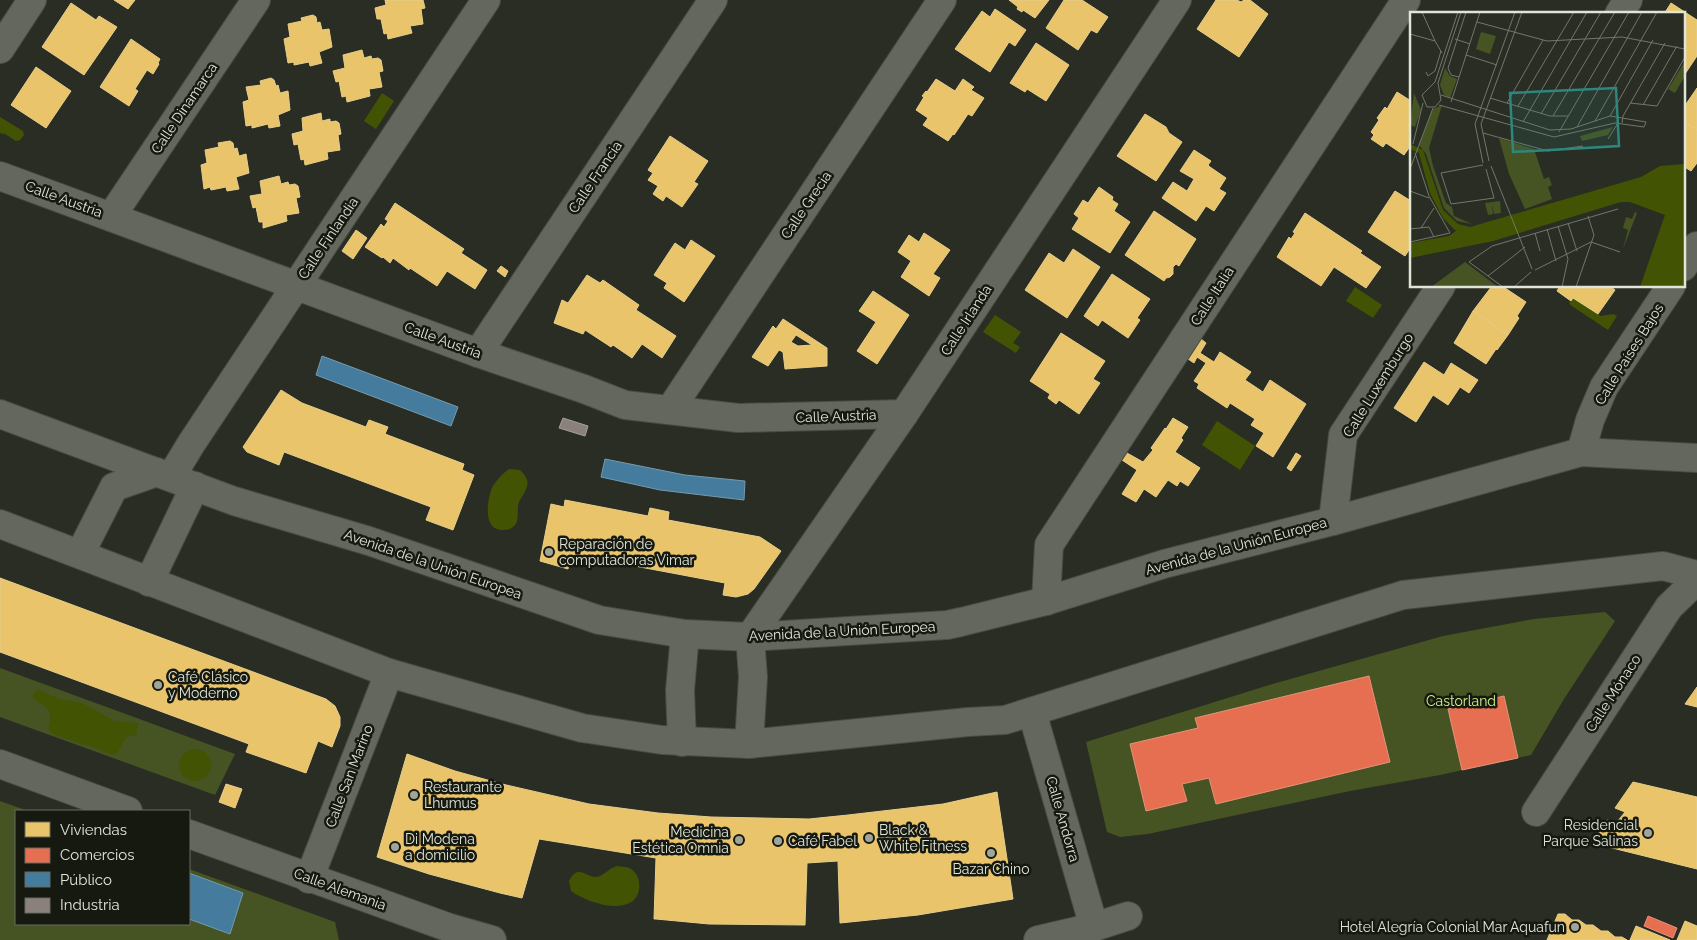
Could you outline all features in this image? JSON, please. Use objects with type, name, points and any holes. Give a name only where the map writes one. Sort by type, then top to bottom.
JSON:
[{"type":"street","points":[[0,49],[32,0]]},
{"type":"street","name":"Calle Dinamarca","points":[[112,217],[256,0]]},
{"type":"street","name":"Calle Finlandia","points":[[149,582],[174,478],[192,444],[486,0]]},
{"type":"street","name":"Calle Francia","points":[[478,353],[712,0]]},
{"type":"street","name":"Calle Grecia","points":[[670,410],[942,0]]},
{"type":"street","name":"Calle Irlanda","points":[[750,637],[904,414],[1177,0]]},
{"type":"street","name":"Calle Italia","points":[[1046,600],[1049,545],[1406,0]]},
{"type":"street","points":[[1620,12],[1628,0]]},
{"type":"street","name":"Calle Austria","points":[[0,176],[478,353],[625,405],[738,418],[904,414]]},
{"type":"street","points":[[1684,266],[1697,246]]},
{"type":"street","name":"Calle Luxemburgo","points":[[1333,520],[1343,435],[1440,288]]},
{"type":"street","name":"Calle Países Bajos","points":[[1581,452],[1590,420],[1604,388],[1670,288]]},
{"type":"street","name":"Avenida de la Unión Europea","points":[[0,414],[234,501],[369,541],[599,620],[685,634],[750,637],[948,625],[1046,600],[1164,564],[1581,452],[1697,458]]},
{"type":"street","points":[[80,554],[114,487],[174,478]]},
{"type":"street","points":[[0,524],[389,673],[582,728],[682,742],[749,744],[1005,720],[1403,595],[1663,566],[1697,575]]},
{"type":"street","name":"Calle Mónaco","points":[[1536,812],[1669,607],[1697,580]]},
{"type":"street","points":[[682,742],[680,690],[685,634]]},
{"type":"street","points":[[749,744],[753,677],[750,637]]},
{"type":"street","name":"Calle San Marino","points":[[309,879],[389,673]]},
{"type":"street","name":"Calle Andorra","points":[[1032,712],[1094,927]]},
{"type":"street","points":[[0,764],[125,810]]},
{"type":"street","name":"Calle Alemania","points":[[190,834],[309,879],[450,928],[492,940]]},
{"type":"street","points":[[1038,940],[1094,927],[1128,916]]},
{"type":"green space","name":"Castorland","points":[[1605,612],[1615,621],[1564,699],[1531,755],[1148,834],[1120,837],[1107,832],[1086,742],[1266,686],[1443,636],[1534,619]]},
{"type":"green space","points":[[0,668],[235,754],[215,795],[0,717]]},
{"type":"green space","points":[[0,801],[25,810],[15,810],[15,925],[190,925],[190,869],[335,922],[339,940],[0,940]]},
{"type":"shaded area","points":[[382,93],[394,101],[376,129],[364,121]]},
{"type":"shaded area","points":[[0,117],[23,131],[24,135],[20,140],[16,141],[0,133]]},
{"type":"shaded area","points":[[1355,287],[1382,305],[1373,318],[1346,301]]},
{"type":"shaded area","points":[[1573,298],[1601,316],[1613,314],[1617,316],[1608,330],[1569,304]]},
{"type":"shaded area","points":[[995,315],[1021,332],[1013,343],[1020,347],[1016,353],[983,332]]},
{"type":"shaded area","points":[[1217,421],[1255,446],[1240,470],[1202,445]]},
{"type":"shaded area","points":[[509,469],[520,470],[524,474],[528,485],[519,503],[518,517],[514,526],[508,530],[496,529],[489,520],[489,498],[493,486]]},
{"type":"shaded area","points":[[37,689],[59,699],[82,703],[115,721],[138,723],[137,734],[126,738],[118,752],[112,755],[52,734],[48,728],[50,713],[32,698]]},
{"type":"shaded area","points":[[195,749],[207,753],[211,765],[207,777],[195,781],[183,777],[179,765],[183,753]]},
{"type":"shaded area","points":[[617,866],[633,870],[638,878],[638,893],[633,901],[619,906],[610,906],[593,902],[571,891],[569,881],[576,872],[595,877]]},
{"type":"building: Viviendas","points":[[114,0],[135,0],[128,9]]},
{"type":"building: Viviendas","points":[[385,0],[423,0],[425,8],[421,9],[423,24],[410,26],[412,33],[388,39],[387,33],[384,34],[381,19],[377,19],[375,8],[386,5]]},
{"type":"building: Viviendas","points":[[1009,0],[1049,0],[1035,18],[1023,10],[1022,12],[1017,9],[1018,7]]},
{"type":"building: Viviendas","points":[[1064,0],[1082,0],[1108,17],[1097,33],[1091,30],[1078,50],[1046,28]]},
{"type":"building: Viviendas","points":[[1216,0],[1237,0],[1241,2],[1250,0],[1268,14],[1239,57],[1197,29]]},
{"type":"building: Viviendas","points":[[71,3],[96,20],[99,16],[117,27],[84,75],[42,47]]},
{"type":"building: Viviendas","points":[[1671,3],[1697,20],[1697,56],[1684,76],[1684,12],[1665,12]]},
{"type":"building: Viviendas","points":[[995,9],[1026,30],[1015,46],[1009,42],[990,72],[955,49],[982,11],[990,17]]},
{"type":"building: Viviendas","points":[[313,15],[316,17],[317,23],[320,22],[322,30],[329,29],[332,47],[319,52],[322,63],[310,66],[309,62],[294,65],[294,62],[288,63],[284,39],[290,37],[288,24],[302,21],[301,18]]},
{"type":"building: Viviendas","points":[[131,39],[160,59],[153,74],[147,70],[135,89],[138,91],[129,106],[100,87]]},
{"type":"building: Viviendas","points":[[1036,43],[1069,65],[1046,101],[1027,89],[1025,92],[1010,83]]},
{"type":"building: Viviendas","points":[[362,50],[364,58],[371,56],[372,59],[378,58],[381,60],[383,71],[379,72],[382,87],[369,89],[370,96],[347,102],[346,96],[342,97],[339,81],[336,82],[333,71],[345,68],[343,55]]},
{"type":"building: Viviendas","points":[[36,67],[71,91],[46,128],[11,105]]},
{"type":"building: Viviendas","points":[[271,78],[276,86],[278,85],[280,93],[288,91],[290,110],[278,115],[280,126],[269,128],[268,124],[252,128],[252,125],[246,126],[243,102],[249,100],[246,87],[261,85],[260,81]]},
{"type":"building: Viviendas","points":[[936,79],[955,91],[963,79],[974,87],[971,90],[984,98],[972,116],[968,114],[948,141],[923,125],[928,118],[916,110],[924,97],[922,96]]},
{"type":"building: Viviendas","points":[[1697,88],[1697,130],[1684,122],[1684,103],[1686,104]]},
{"type":"building: Viviendas","points":[[1397,92],[1410,100],[1410,146],[1404,155],[1386,143],[1383,147],[1371,139],[1374,135],[1371,132],[1379,120],[1377,118],[1385,107],[1387,109]]},
{"type":"building: Viviendas","points":[[321,113],[322,121],[330,119],[330,122],[336,121],[339,123],[341,134],[338,135],[340,150],[327,152],[328,159],[305,165],[304,159],[301,160],[298,144],[294,145],[292,134],[303,131],[302,118]]},
{"type":"building: Viviendas","points":[[1145,114],[1166,127],[1169,133],[1182,142],[1156,181],[1117,156]]},
{"type":"building: Viviendas","points":[[1684,122],[1697,130],[1697,163],[1691,171],[1684,167]]},
{"type":"building: Viviendas","points":[[670,136],[708,161],[694,182],[698,184],[682,207],[666,196],[663,201],[653,194],[658,186],[648,180],[653,173],[648,170]]},
{"type":"building: Viviendas","points":[[230,141],[233,143],[234,149],[237,148],[239,156],[246,154],[249,173],[236,177],[239,189],[227,191],[226,187],[211,190],[210,187],[204,189],[201,165],[207,163],[205,150],[219,147],[218,143]]},
{"type":"building: Viviendas","points":[[1194,150],[1211,161],[1208,165],[1226,178],[1219,189],[1226,193],[1214,211],[1206,206],[1196,221],[1162,198],[1173,182],[1187,191],[1194,179],[1180,171]]},
{"type":"building: Viviendas","points":[[279,176],[281,184],[288,182],[289,185],[295,184],[298,186],[300,197],[296,198],[299,213],[286,215],[287,221],[263,228],[263,222],[259,222],[256,207],[253,208],[250,196],[262,194],[260,181]]},
{"type":"building: Viviendas","points":[[1099,187],[1113,197],[1112,200],[1118,204],[1114,211],[1130,222],[1110,253],[1072,229],[1079,218],[1074,214],[1083,200],[1088,203]]},
{"type":"building: Viviendas","points":[[1395,191],[1410,200],[1410,248],[1405,256],[1368,232]]},
{"type":"building: Viviendas","points":[[395,203],[464,249],[461,253],[487,270],[475,289],[447,271],[437,286],[410,268],[409,270],[393,258],[390,263],[365,247],[381,224],[384,227],[388,221],[385,219]]},
{"type":"building: Viviendas","points":[[1154,211],[1196,239],[1179,266],[1176,264],[1173,267],[1173,274],[1164,281],[1125,255]]},
{"type":"building: Viviendas","points":[[1305,213],[1362,251],[1360,253],[1381,267],[1366,288],[1334,267],[1321,286],[1277,257],[1289,237],[1291,239],[1295,233],[1293,232]]},
{"type":"building: Viviendas","points":[[356,230],[367,238],[353,259],[342,251]]},
{"type":"building: Viviendas","points":[[924,233],[950,250],[933,274],[940,278],[929,296],[901,277],[911,261],[898,252],[909,235],[919,242]]},
{"type":"building: Viviendas","points":[[691,240],[715,256],[684,302],[664,288],[667,283],[654,275],[675,243],[685,250]]},
{"type":"building: Viviendas","points":[[1073,249],[1100,267],[1067,318],[1025,290],[1049,253],[1064,263]]},
{"type":"building: Viviendas","points":[[501,266],[508,271],[505,277],[497,271]]},
{"type":"building: Viviendas","points":[[1112,274],[1150,299],[1137,318],[1140,320],[1128,338],[1102,320],[1098,326],[1084,316]]},
{"type":"building: Viviendas","points":[[587,275],[600,283],[603,280],[639,305],[636,310],[676,336],[662,358],[642,344],[632,358],[585,330],[583,334],[554,323],[562,300],[568,303]]},
{"type":"building: Viviendas","points":[[1490,288],[1505,288],[1526,302],[1517,316],[1519,318],[1508,335],[1473,311]]},
{"type":"building: Viviendas","points":[[1559,288],[1612,288],[1615,290],[1598,314],[1573,298],[1571,301],[1557,291]]},
{"type":"building: Viviendas","points":[[873,291],[909,315],[877,364],[857,351],[876,322],[859,311]]},
{"type":"building: Viviendas","points":[[1473,311],[1508,335],[1486,364],[1454,343]]},
{"type":"building: Viviendas","points":[[783,319],[827,348],[827,366],[785,369],[783,352],[779,350],[768,366],[752,357],[773,326],[776,329]],"holes":[[[796,335],[812,345],[798,346],[791,342]]]},
{"type":"building: Viviendas","points":[[1061,333],[1105,361],[1093,379],[1100,383],[1079,414],[1059,400],[1056,404],[1048,398],[1050,394],[1030,381]]},
{"type":"building: Viviendas","points":[[1201,339],[1206,343],[1200,353],[1214,362],[1220,352],[1251,372],[1245,380],[1263,392],[1270,380],[1306,404],[1273,457],[1256,446],[1264,433],[1251,425],[1255,419],[1230,403],[1227,408],[1197,388],[1199,384],[1194,381],[1206,363],[1197,357],[1194,363],[1188,359]]},
{"type":"building: Viviendas","points":[[1424,362],[1444,375],[1451,363],[1478,380],[1469,393],[1460,387],[1448,405],[1433,395],[1416,422],[1394,408]]},
{"type":"building: Viviendas","points":[[281,390],[302,403],[366,427],[369,420],[388,427],[385,434],[464,464],[462,470],[474,475],[453,530],[426,520],[431,507],[284,452],[279,465],[247,452],[243,447]]},
{"type":"building: Viviendas","points":[[1173,418],[1188,427],[1181,438],[1183,440],[1175,452],[1200,468],[1188,486],[1180,481],[1177,486],[1168,480],[1156,497],[1144,489],[1136,502],[1122,494],[1137,470],[1122,460],[1127,453],[1143,462],[1153,450],[1151,448]]},
{"type":"building: Viviendas","points":[[1296,453],[1301,456],[1291,471],[1287,468]]},
{"type":"building: Viviendas","points":[[565,500],[648,516],[650,508],[669,512],[668,520],[760,537],[781,551],[754,589],[748,594],[736,597],[723,595],[725,583],[571,554],[568,569],[540,561],[551,504],[564,507]]},
{"type":"building: Viviendas","points":[[0,578],[326,699],[335,706],[340,717],[340,726],[332,747],[318,741],[306,773],[246,752],[249,744],[0,652]]},
{"type":"building: Viviendas","points":[[1697,687],[1697,707],[1685,704]]},
{"type":"building: Viviendas","points":[[407,754],[455,771],[502,784],[589,804],[658,813],[711,817],[809,819],[943,804],[997,792],[1013,899],[918,915],[840,923],[838,861],[807,863],[805,925],[709,924],[654,919],[656,858],[539,839],[522,898],[500,893],[429,874],[377,857]]},
{"type":"building: Viviendas","name":"Residencial Parque Salinas","points":[[1633,782],[1697,797],[1697,869],[1592,843],[1607,820],[1617,822],[1625,812],[1615,808]]},
{"type":"building: Viviendas","points":[[226,784],[242,789],[235,808],[219,802]]},
{"type":"building: Viviendas","name":"Hotel Alegría Colonial Mar Aquafun","points":[[1558,914],[1565,914],[1572,920],[1579,920],[1586,925],[1593,925],[1601,931],[1608,931],[1615,937],[1622,937],[1627,940],[1547,940]]},
{"type":"building: Viviendas","points":[[1685,921],[1697,926],[1697,940],[1677,940]]},
{"type":"building: Viviendas","points":[[1636,926],[1670,940],[1630,940]]},
{"type":"building: Comercios","points":[[1369,676],[1390,762],[1216,804],[1209,778],[1182,784],[1187,801],[1146,811],[1130,744],[1198,728],[1195,718]]},
{"type":"building: Comercios","points":[[1504,696],[1518,758],[1462,770],[1448,709]]},
{"type":"building: Comercios","points":[[1648,916],[1677,928],[1673,938],[1644,926]]},
{"type":"building: Público","points":[[322,356],[458,407],[451,426],[316,375]]},
{"type":"building: Público","points":[[605,459],[685,475],[745,481],[744,500],[660,490],[601,477]]},
{"type":"building: Público","points":[[190,873],[243,893],[230,934],[190,919]]},
{"type":"building: Industria","points":[[563,418],[588,426],[585,436],[559,428]]},
{"type":"place","name":"Reparación de computadoras Vimar","points":[[549,552]]},
{"type":"place","name":"Café Clásico y Moderno","points":[[158,685]]},
{"type":"place","name":"Restaurante Lhumus","points":[[414,795]]},
{"type":"place","name":"Residencial Parque Salinas","points":[[1648,833]]},
{"type":"place","name":"Black & White Fitness","points":[[869,838]]},
{"type":"place","name":"Medicina Estética Omnia","points":[[739,840]]},
{"type":"place","name":"Café Fabel","points":[[778,841]]},
{"type":"place","name":"Di Modena a domicilio","points":[[395,847]]},
{"type":"place","name":"Bazar Chino","points":[[991,853]]},
{"type":"place","name":"Hotel Alegría Colonial Mar Aquafun","points":[[1575,927]]}]
